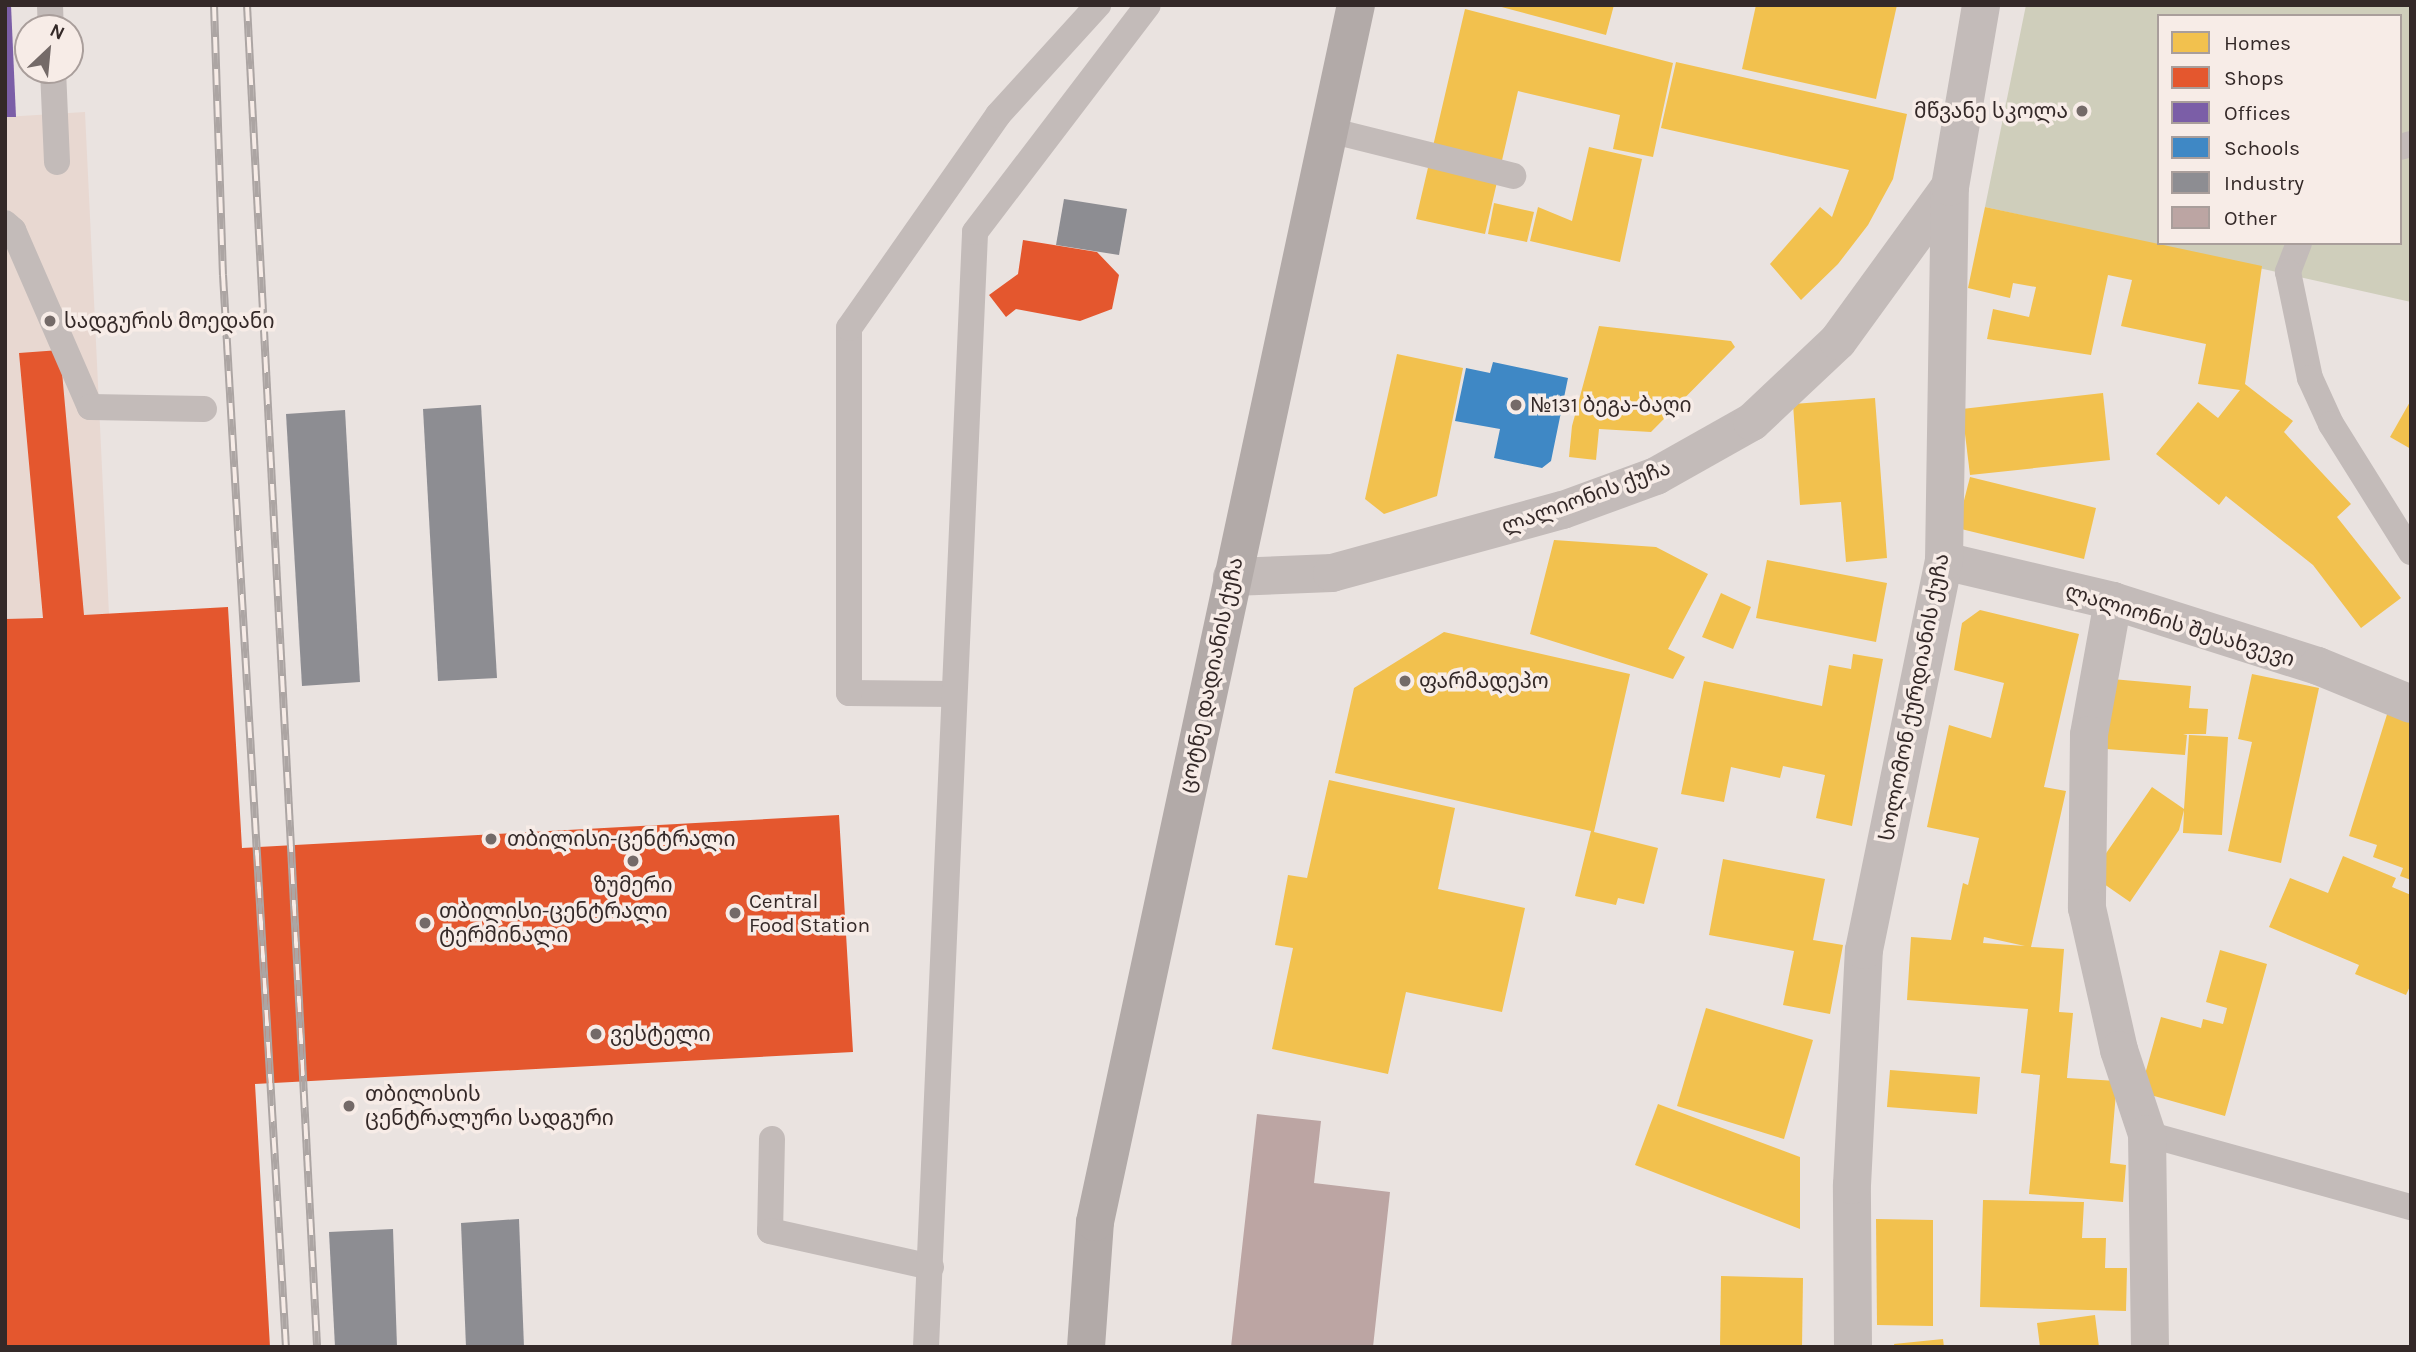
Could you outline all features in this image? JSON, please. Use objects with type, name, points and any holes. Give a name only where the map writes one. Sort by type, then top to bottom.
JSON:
[{"type":"main road","name":"ცოტნე დადიანის ქუჩა","points":[[1086,1347],[1095,1222],[1356,5]]},
{"type":"street","name":"სოლომონ ქურდიანის ქუჩა","points":[[1853,1347],[1852,1185],[1864,950],[1944,561],[1950,187],[1981,5]]},
{"type":"street","name":"ლალიონის ქუჩა","points":[[1232,576],[1332,573],[1563,510],[1656,476],[1752,422],[1838,341],[1950,187]]},
{"type":"street","name":"ლალიონის შესახვევი","points":[[1944,561],[2113,601],[2318,666],[2411,704]]},
{"type":"street","points":[[2113,601],[2089,735],[2087,908],[2119,1050],[2147,1133],[2150,1347]]},
{"type":"lane","points":[[953,694],[849,693],[849,328],[998,115],[1098,5]]},
{"type":"lane","points":[[926,1347],[975,232],[1148,5]]},
{"type":"lane","points":[[54,84],[57,162]]},
{"type":"lane","points":[[1329,130],[1513,176]]},
{"type":"lane","points":[[5,223],[13,230],[90,407],[204,409]]},
{"type":"lane","points":[[2298,245],[2288,272],[2310,378],[2331,424],[2411,552]]},
{"type":"lane","points":[[2147,1133],[2411,1207]]},
{"type":"lane","points":[[772,1139],[770,1231],[931,1267]]},
{"type":"green space","name":"მწვანე სკოლა","points":[[2026,5],[2411,5],[2411,302],[1985,207]]},
{"type":"shaded area","name":"სადგურის მოედანი","points":[[85,112],[109,614],[5,619],[5,117]]},
{"type":"building: Homes","points":[[1494,5],[1614,5],[1606,35]]},
{"type":"building: Homes","points":[[1756,5],[1897,5],[1876,99],[1742,69]]},
{"type":"building: Homes","points":[[1465,9],[1673,63],[1653,157],[1613,149],[1620,115],[1518,91],[1485,234],[1416,219]]},
{"type":"building: Homes","points":[[1676,62],[1907,114],[1893,179],[1868,225],[1838,264],[1801,300],[1770,264],[1820,207],[1832,217],[1849,170],[1661,128]]},
{"type":"building: Homes","points":[[1589,147],[1642,159],[1620,262],[1530,241],[1538,207],[1572,221]]},
{"type":"building: Homes","points":[[1494,203],[1534,212],[1527,242],[1488,234]]},
{"type":"building: Homes","points":[[1985,207],[2262,266],[2245,384],[2293,421],[2284,432],[2351,504],[2337,517],[2401,598],[2361,628],[2313,565],[2226,496],[2219,505],[2156,454],[2198,402],[2218,418],[2240,390],[2198,384],[2206,344],[2121,326],[2132,280],[2108,275],[2091,355],[1987,339],[1993,309],[2029,317],[2036,287],[2013,283],[2010,298],[1968,288]]},
{"type":"building: Homes","points":[[1599,326],[1731,341],[1735,347],[1651,432],[1599,429],[1596,460],[1569,457],[1572,426]]},
{"type":"building: Homes","points":[[1397,354],[1463,368],[1437,496],[1384,514],[1365,499]]},
{"type":"building: Homes","points":[[2103,393],[2110,460],[1970,475],[1962,409]]},
{"type":"building: Homes","points":[[1875,398],[1887,558],[1846,562],[1841,502],[1800,505],[1793,404]]},
{"type":"building: Homes","points":[[2411,400],[2411,449],[2390,437]]},
{"type":"building: Homes","points":[[1970,477],[2096,508],[2084,559],[1957,528]]},
{"type":"building: Homes","points":[[1554,540],[1656,547],[1708,574],[1668,649],[1685,657],[1673,679],[1530,634]]},
{"type":"building: Homes","points":[[1767,560],[1887,583],[1876,642],[1756,618]]},
{"type":"building: Homes","points":[[1721,593],[1751,607],[1733,649],[1702,637]]},
{"type":"building: Homes","points":[[1980,610],[2079,634],[2044,787],[2066,791],[2031,947],[2064,949],[2059,1012],[2073,1013],[2067,1078],[2117,1081],[2110,1163],[2126,1165],[2123,1202],[2029,1194],[2040,1075],[2021,1073],[2028,1009],[1907,1000],[1911,937],[1951,940],[1963,883],[1968,885],[1979,838],[1927,827],[1949,725],[1991,738],[2004,683],[1954,670],[1962,623]],"holes":[[[1984,937],[2025,946],[1983,943]]]},
{"type":"building: Homes","points":[[1444,632],[1630,674],[1594,832],[1658,848],[1644,904],[1618,898],[1616,905],[1575,896],[1591,831],[1335,773],[1354,688]]},
{"type":"building: Homes","points":[[1853,654],[1883,659],[1852,826],[1816,818],[1825,775],[1783,766],[1780,778],[1731,767],[1724,802],[1681,794],[1704,681],[1822,706],[1829,665],[1851,669]]},
{"type":"building: Homes","points":[[2252,674],[2319,688],[2281,863],[2228,851],[2252,742],[2238,739]]},
{"type":"building: Homes","points":[[2112,679],[2191,686],[2189,708],[2208,709],[2206,734],[2183,734],[2187,735],[2185,755],[2106,749]]},
{"type":"building: Homes","points":[[2389,708],[2411,715],[2411,880],[2400,876],[2403,868],[2373,857],[2377,845],[2349,836]]},
{"type":"building: Homes","points":[[2189,735],[2228,737],[2222,835],[2183,833],[2184,810],[2179,830],[2130,902],[2091,875],[2152,787],[2184,809]]},
{"type":"building: Homes","points":[[1329,780],[1455,808],[1438,889],[1525,908],[1502,1012],[1406,992],[1388,1074],[1272,1049],[1293,948],[1275,945],[1288,875],[1307,878]]},
{"type":"building: Homes","points":[[2343,856],[2396,878],[2392,887],[2411,895],[2411,984],[2406,995],[2355,974],[2359,965],[2269,927],[2290,878],[2328,893]]},
{"type":"building: Homes","points":[[1723,859],[1825,879],[1813,940],[1843,945],[1830,1014],[1783,1005],[1794,951],[1709,935]]},
{"type":"building: Homes","points":[[2220,950],[2267,964],[2225,1116],[2140,1092],[2161,1017],[2201,1028],[2203,1019],[2223,1024],[2227,1008],[2206,1002]]},
{"type":"building: Homes","points":[[1706,1008],[1813,1040],[1784,1139],[1677,1106]]},
{"type":"building: Homes","points":[[1890,1070],[1980,1077],[1977,1114],[1887,1107]]},
{"type":"building: Homes","points":[[1658,1104],[1800,1157],[1800,1229],[1635,1165]]},
{"type":"building: Homes","points":[[1983,1200],[2084,1202],[2082,1238],[2106,1238],[2105,1268],[2127,1268],[2126,1311],[1980,1307]]},
{"type":"building: Homes","points":[[1876,1219],[1933,1220],[1933,1326],[1877,1325]]},
{"type":"building: Homes","points":[[1721,1276],[1803,1278],[1802,1347],[1720,1347]]},
{"type":"building: Homes","points":[[2095,1315],[2099,1347],[2040,1347],[2037,1323]]},
{"type":"building: Homes","points":[[1943,1339],[1944,1347],[1895,1347],[1894,1344]]},
{"type":"building: Shops","points":[[1023,240],[1097,252],[1119,275],[1112,309],[1080,321],[1016,309],[1006,317],[989,295],[1018,274]]},
{"type":"building: Shops","name":"თბილისი-ცენტრალი ტერმინალი","points":[[60,350],[84,615],[228,607],[242,848],[839,815],[853,1052],[255,1084],[270,1347],[5,1347],[5,619],[43,618],[19,353]]},
{"type":"building: Offices","points":[[5,5],[11,5],[16,117],[5,117]]},
{"type":"building: Schools","points":[[1493,362],[1568,378],[1551,461],[1542,468],[1494,458],[1500,429],[1455,421],[1466,368],[1490,373]]},
{"type":"building: Industry","points":[[1064,199],[1127,209],[1119,255],[1056,245]]},
{"type":"building: Industry","points":[[481,405],[497,678],[438,681],[423,409]]},
{"type":"building: Industry","points":[[345,410],[360,682],[302,686],[286,414]]},
{"type":"building: Industry","points":[[519,1219],[524,1347],[466,1347],[461,1223]]},
{"type":"building: Industry","points":[[393,1229],[397,1347],[335,1347],[329,1232]]},
{"type":"building: Other","points":[[1257,1114],[1321,1121],[1314,1183],[1390,1192],[1373,1347],[1231,1347]]},
{"type":"railway","points":[[214,5],[223,275],[286,1347]]},
{"type":"railway","points":[[247,5],[317,1347]]},
{"type":"place","name":"მწვანე სკოლა","points":[[2082,111]]},
{"type":"place","name":"სადგურის მოედანი","points":[[50,321]]},
{"type":"place","name":"№131 ბეგა-ბაღი","points":[[1516,405]]},
{"type":"place","name":"ფარმადეპო","points":[[1405,681]]},
{"type":"place","name":"თბილისი-ცენტრალი","points":[[491,839]]},
{"type":"place","name":"ზუმერი","points":[[633,861]]},
{"type":"place","name":"Central Food Station","points":[[735,913]]},
{"type":"place","name":"თბილისი-ცენტრალი ტერმინალი","points":[[425,923]]},
{"type":"place","name":"ვესტელი","points":[[596,1034]]},
{"type":"place","name":"თბილისის ცენტრალური სადგური","points":[[349,1106]]}]
